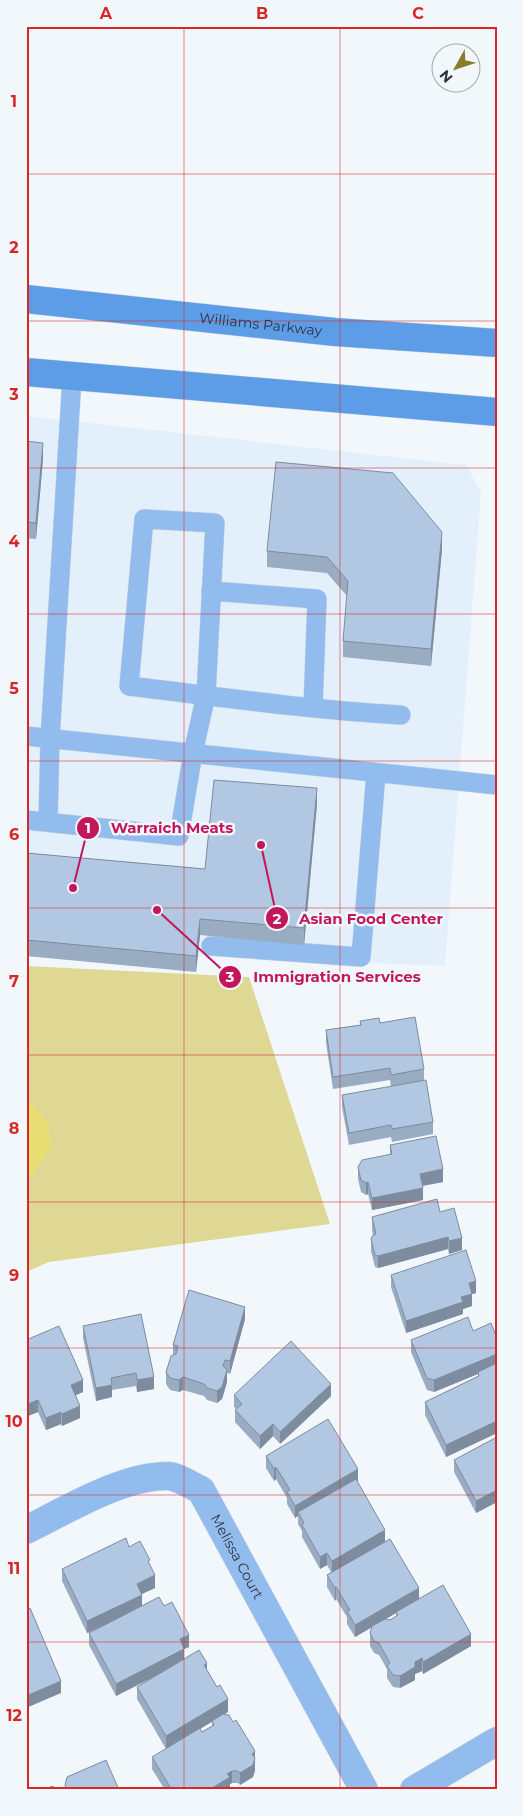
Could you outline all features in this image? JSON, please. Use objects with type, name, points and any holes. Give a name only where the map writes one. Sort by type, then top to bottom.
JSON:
[{"type":"main road","name":"Williams Parkway","points":[[26,300],[336,332],[497,343]]},
{"type":"main road","points":[[26,372],[497,412]]},
{"type":"street","name":"Melissa Court","points":[[26,1530],[89,1499],[136,1479],[171,1476],[201,1490],[364,1790]]},
{"type":"street","points":[[414,1790],[497,1741]]},
{"type":"lane","points":[[48,822],[50,739],[72,376]]},
{"type":"lane","points":[[26,820],[179,836],[193,754],[206,696],[215,523],[144,519],[129,686],[206,696],[313,708],[402,715]]},
{"type":"lane","points":[[211,591],[317,599],[313,708]]},
{"type":"lane","points":[[26,736],[497,785]]},
{"type":"lane","points":[[211,946],[361,958],[376,773]]},
{"type":"shaded area","points":[[26,416],[466,465],[481,492],[445,966],[26,949]]},
{"type":"shaded area","points":[[26,966],[249,977],[330,1224],[49,1262],[26,1272]]},
{"type":"shaded area","points":[[26,1098],[48,1122],[51,1146],[34,1174],[26,1179]]},
{"type":"building","points":[[26,441],[43,443],[36,523],[26,522]]},
{"type":"building","points":[[276,462],[393,473],[442,532],[431,649],[343,641],[348,581],[327,557],[267,551]]},
{"type":"building","points":[[214,780],[317,788],[304,928],[200,919],[196,956],[26,940],[26,853],[205,869]]},
{"type":"building","points":[[415,1017],[424,1069],[391,1075],[390,1068],[333,1077],[326,1030],[361,1025],[360,1021],[379,1018],[380,1023]]},
{"type":"building","points":[[426,1080],[433,1122],[392,1129],[391,1125],[349,1133],[342,1095]]},
{"type":"building","points":[[436,1136],[443,1169],[420,1174],[423,1188],[372,1198],[368,1182],[366,1183],[361,1180],[358,1167],[362,1160],[392,1154],[390,1145]]},
{"type":"building","points":[[437,1199],[440,1212],[454,1208],[462,1238],[449,1241],[448,1237],[378,1256],[375,1255],[371,1239],[376,1234],[372,1217]]},
{"type":"building","points":[[466,1250],[476,1281],[469,1283],[472,1294],[461,1297],[463,1302],[406,1321],[391,1275]]},
{"type":"building","points":[[189,1290],[245,1307],[230,1361],[225,1360],[223,1366],[227,1370],[222,1387],[217,1391],[207,1388],[204,1384],[183,1377],[179,1380],[170,1378],[166,1372],[171,1356],[176,1354],[178,1346],[173,1345]]},
{"type":"building","points":[[141,1314],[154,1377],[137,1380],[136,1373],[111,1378],[112,1385],[96,1388],[83,1326]]},
{"type":"building","points":[[468,1317],[473,1331],[491,1323],[497,1338],[497,1354],[434,1380],[427,1378],[411,1340]]},
{"type":"building","points":[[59,1326],[83,1380],[71,1385],[80,1406],[62,1414],[61,1412],[46,1418],[38,1400],[28,1404],[26,1400],[26,1340]]},
{"type":"building","points":[[291,1341],[331,1384],[280,1432],[273,1424],[260,1436],[235,1410],[242,1404],[234,1395]]},
{"type":"building","points":[[497,1363],[497,1421],[446,1445],[425,1402],[479,1376],[478,1372]]},
{"type":"building","points":[[328,1419],[358,1469],[295,1506],[287,1492],[290,1490],[276,1467],[274,1469],[266,1456]]},
{"type":"building","points":[[497,1437],[497,1490],[476,1501],[454,1460]]},
{"type":"building","points":[[356,1479],[385,1530],[332,1561],[327,1553],[320,1557],[302,1525],[304,1523],[298,1512]]},
{"type":"building","points":[[126,1538],[129,1547],[140,1541],[155,1575],[137,1584],[142,1595],[87,1621],[62,1569]]},
{"type":"building","points":[[390,1539],[419,1588],[355,1625],[347,1611],[350,1610],[327,1575]]},
{"type":"building","points":[[443,1585],[471,1634],[423,1662],[422,1658],[415,1662],[415,1667],[400,1676],[393,1675],[387,1666],[390,1663],[379,1643],[374,1641],[370,1633],[372,1626],[385,1619],[390,1620],[398,1615],[396,1612]]},
{"type":"building","points":[[159,1597],[164,1606],[172,1602],[189,1635],[180,1639],[184,1649],[116,1684],[89,1633]]},
{"type":"building","points":[[30,1608],[61,1681],[26,1696],[26,1610]]},
{"type":"building","points":[[199,1650],[207,1663],[204,1665],[217,1687],[220,1685],[228,1699],[166,1736],[137,1687]]},
{"type":"building","points":[[223,1714],[229,1715],[233,1722],[236,1720],[255,1751],[252,1754],[255,1758],[253,1765],[240,1773],[232,1771],[227,1774],[230,1777],[209,1790],[172,1790],[152,1757],[200,1728],[202,1732],[214,1725],[212,1721]]},
{"type":"building","points":[[106,1760],[119,1790],[67,1790],[65,1785],[67,1777]]},
{"type":"building","points":[[53,1786],[54,1790],[43,1790]]},
{"type":"place","name":"Asian Food Center","points":[[261,845]]},
{"type":"place","name":"Warraich Meats","points":[[73,888]]},
{"type":"place","name":"Immigration Services","points":[[157,910]]}]
